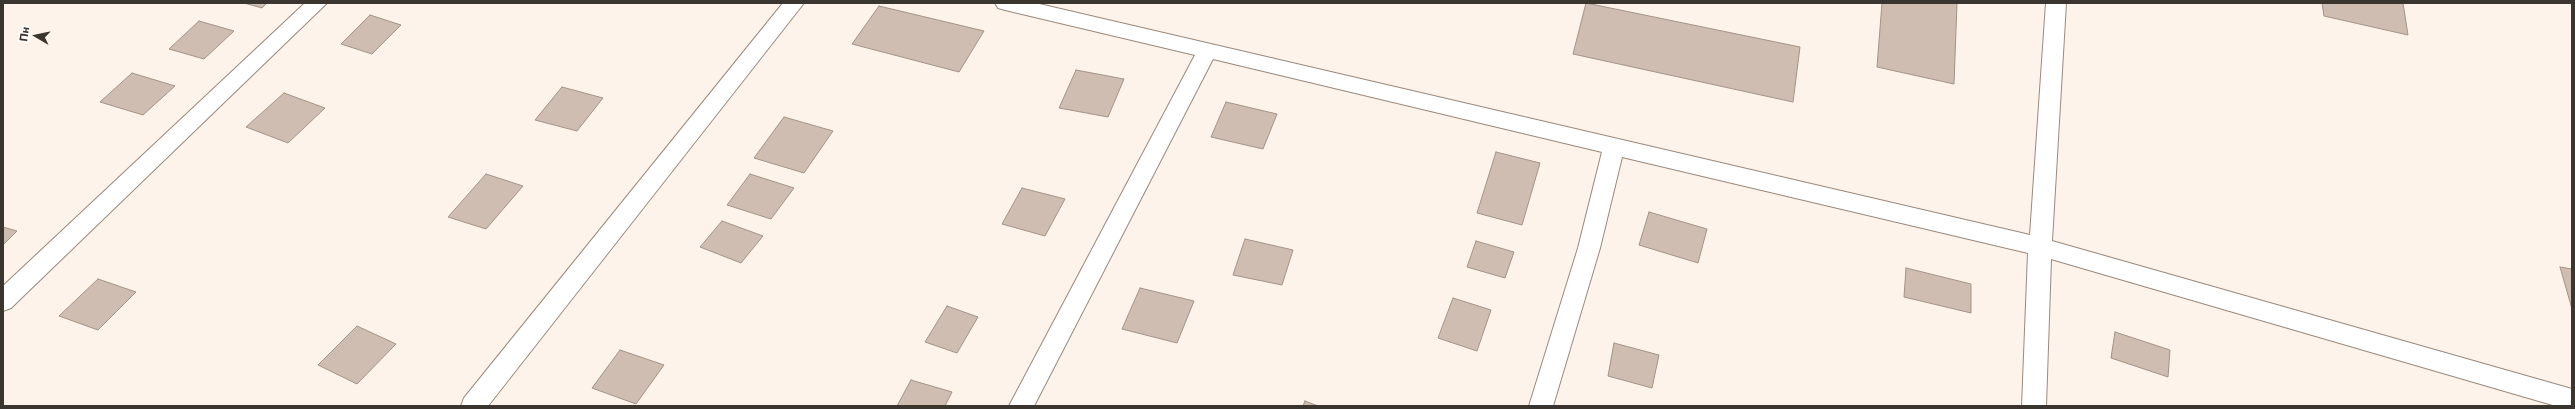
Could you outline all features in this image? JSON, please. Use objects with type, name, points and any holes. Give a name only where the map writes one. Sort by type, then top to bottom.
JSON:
[{"type":"street","points":[[3,302],[317,3]]},
{"type":"street","points":[[473,406],[794,3]]},
{"type":"street","points":[[1005,3],[2040,247],[2550,400],[2572,400]]},
{"type":"street","points":[[2034,406],[2040,247],[2056,3]]},
{"type":"street","points":[[1021,406],[1208,51]]},
{"type":"street","points":[[1541,406],[1589,248],[1614,146]]},
{"type":"building","points":[[244,3],[267,3],[262,8]]},
{"type":"building","points":[[1586,3],[1800,47],[1793,102],[1573,54]]},
{"type":"building","points":[[1882,3],[1957,3],[1954,84],[1877,67]]},
{"type":"building","points":[[2322,3],[2403,3],[2408,35],[2324,16]]},
{"type":"building","points":[[879,6],[984,31],[959,72],[852,44]]},
{"type":"building","points":[[370,15],[401,25],[372,54],[341,44]]},
{"type":"building","points":[[199,21],[234,31],[204,59],[169,49]]},
{"type":"building","points":[[1076,70],[1124,79],[1108,117],[1059,108]]},
{"type":"building","points":[[132,73],[175,86],[143,115],[100,102]]},
{"type":"building","points":[[562,87],[603,98],[577,131],[535,120]]},
{"type":"building","points":[[284,93],[325,108],[288,143],[246,127]]},
{"type":"building","points":[[1226,102],[1277,114],[1263,149],[1211,137]]},
{"type":"building","points":[[784,117],[833,131],[804,173],[754,158]]},
{"type":"building","points":[[1496,152],[1540,163],[1522,225],[1477,213]]},
{"type":"building","points":[[486,174],[523,186],[486,229],[448,217]]},
{"type":"building","points":[[750,174],[794,188],[771,219],[727,205]]},
{"type":"building","points":[[1022,188],[1065,199],[1045,236],[1002,224]]},
{"type":"building","points":[[1649,212],[1707,229],[1698,263],[1639,245]]},
{"type":"building","points":[[722,221],[763,236],[741,263],[700,247]]},
{"type":"building","points":[[3,227],[17,231],[3,245]]},
{"type":"building","points":[[1245,239],[1293,250],[1282,285],[1233,275]]},
{"type":"building","points":[[1476,241],[1514,252],[1505,278],[1467,267]]},
{"type":"building","points":[[2560,267],[2572,269],[2572,309]]},
{"type":"building","points":[[1906,268],[1971,284],[1971,313],[1904,297]]},
{"type":"building","points":[[98,279],[136,292],[98,330],[59,316]]},
{"type":"building","points":[[1140,288],[1194,301],[1177,343],[1122,329]]},
{"type":"building","points":[[1453,298],[1491,310],[1477,351],[1438,338]]},
{"type":"building","points":[[947,306],[978,317],[957,353],[925,342]]},
{"type":"building","points":[[357,326],[396,344],[357,384],[318,365]]},
{"type":"building","points":[[2115,332],[2170,350],[2168,377],[2111,358]]},
{"type":"building","points":[[1614,343],[1659,355],[1652,388],[1608,376]]},
{"type":"building","points":[[620,350],[664,365],[636,404],[592,388]]},
{"type":"building","points":[[911,380],[952,392],[945,406],[897,406]]},
{"type":"building","points":[[1305,401],[1318,406],[1303,406]]}]
